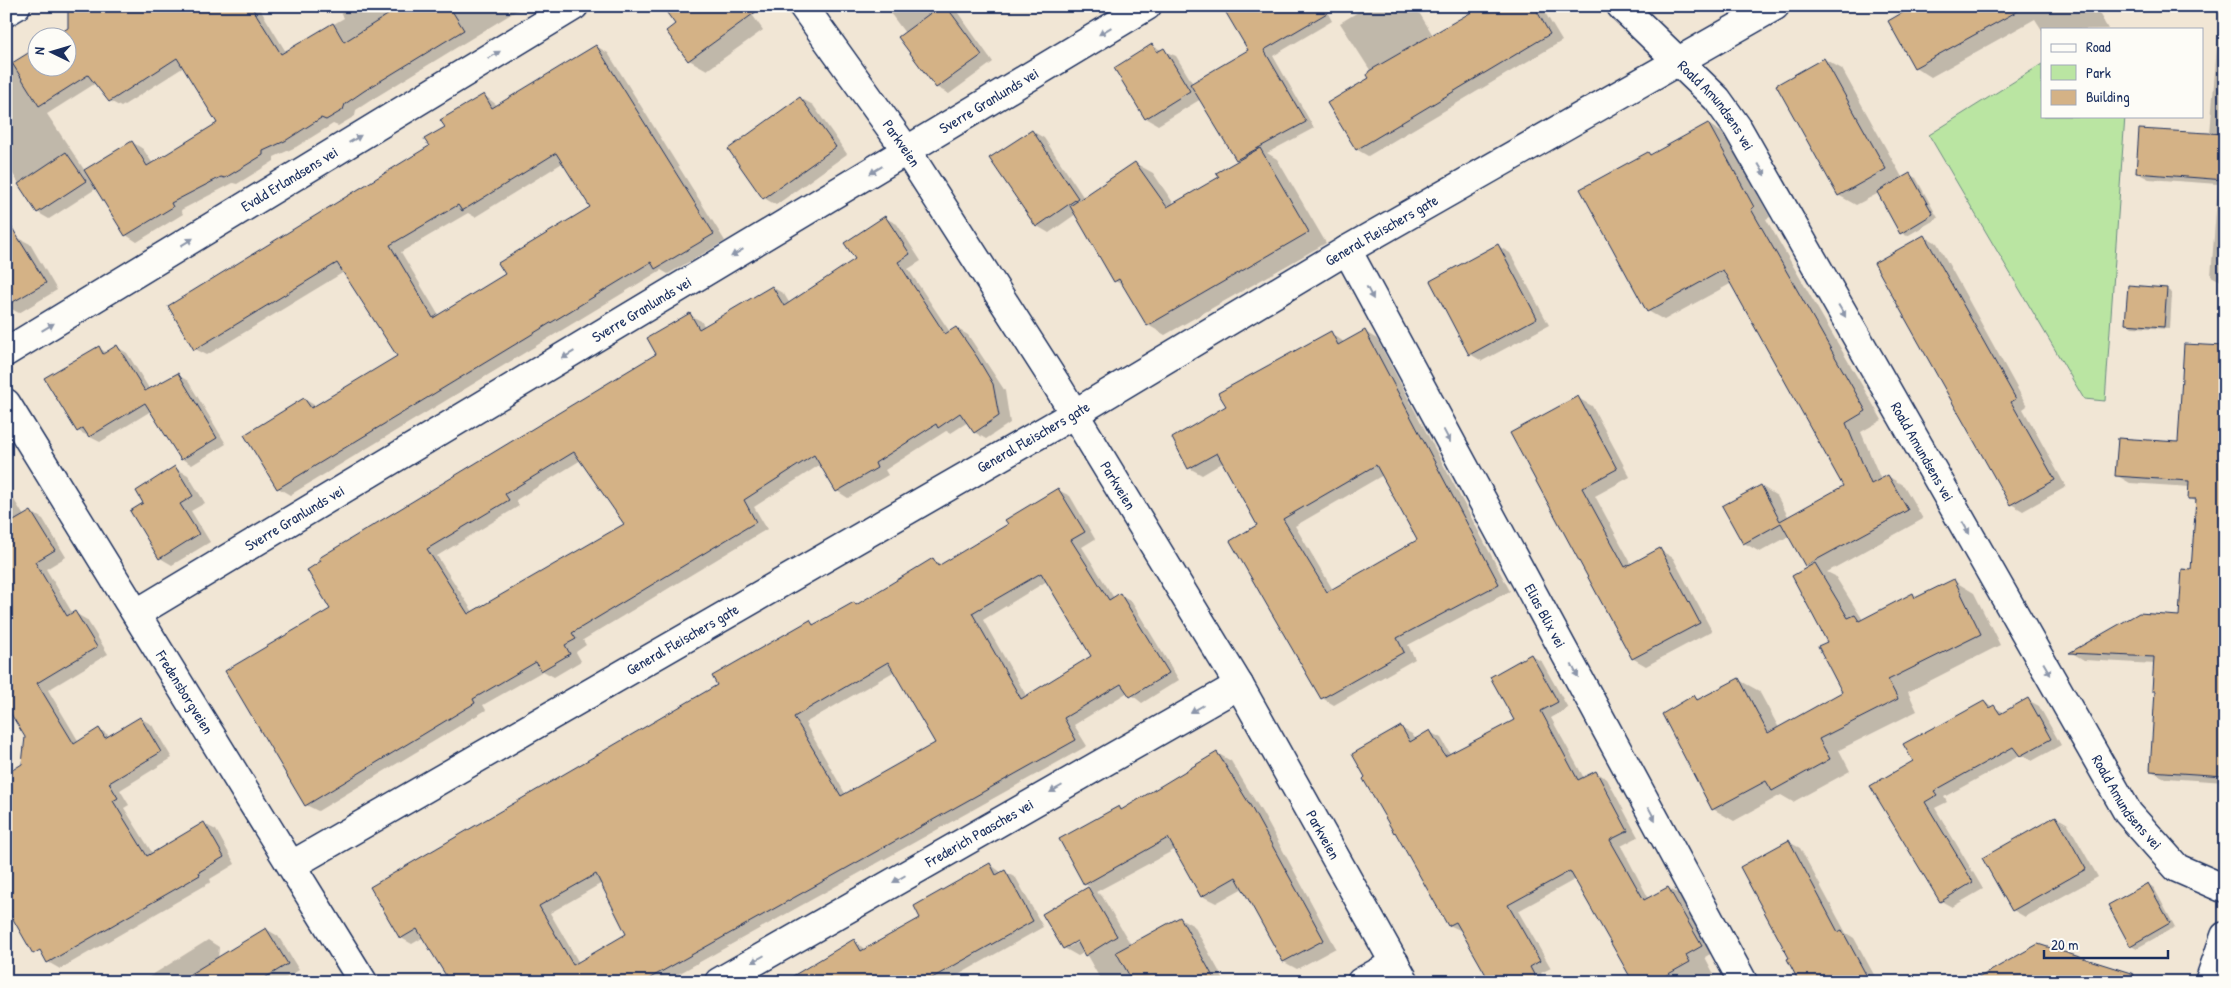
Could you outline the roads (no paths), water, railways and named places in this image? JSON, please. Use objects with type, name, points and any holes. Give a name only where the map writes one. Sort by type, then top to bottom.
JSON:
[{"type":"street","points":[[6,12],[16,6]]},
{"type":"street","name":"Evald Erlandsens vei","points":[[6,352],[574,6]]},
{"type":"street","name":"Parkveien","points":[[803,6],[907,151],[1074,414],[1239,685],[1400,973]]},
{"type":"street","name":"Sverre Granlunds vei","points":[[137,613],[1147,6]]},
{"type":"street","name":"Roald Amundsens vei","points":[[1622,6],[1717,99],[1738,126],[2128,812],[2177,868],[2225,889]]},
{"type":"street","name":"General Fleischers gate","points":[[292,865],[1074,414],[1347,250],[1679,63],[1775,6]]},
{"type":"street","name":"Elias Blix vei","points":[[1347,250],[1743,982]]},
{"type":"street","name":"Fredensborgveien","points":[[6,403],[363,982]]},
{"type":"street","name":"Frederich Paasches vei","points":[[719,982],[1239,685]]},
{"type":"street","points":[[2209,982],[2225,936]]},
{"type":"street","points":[[1361,982],[1400,973]]}]
